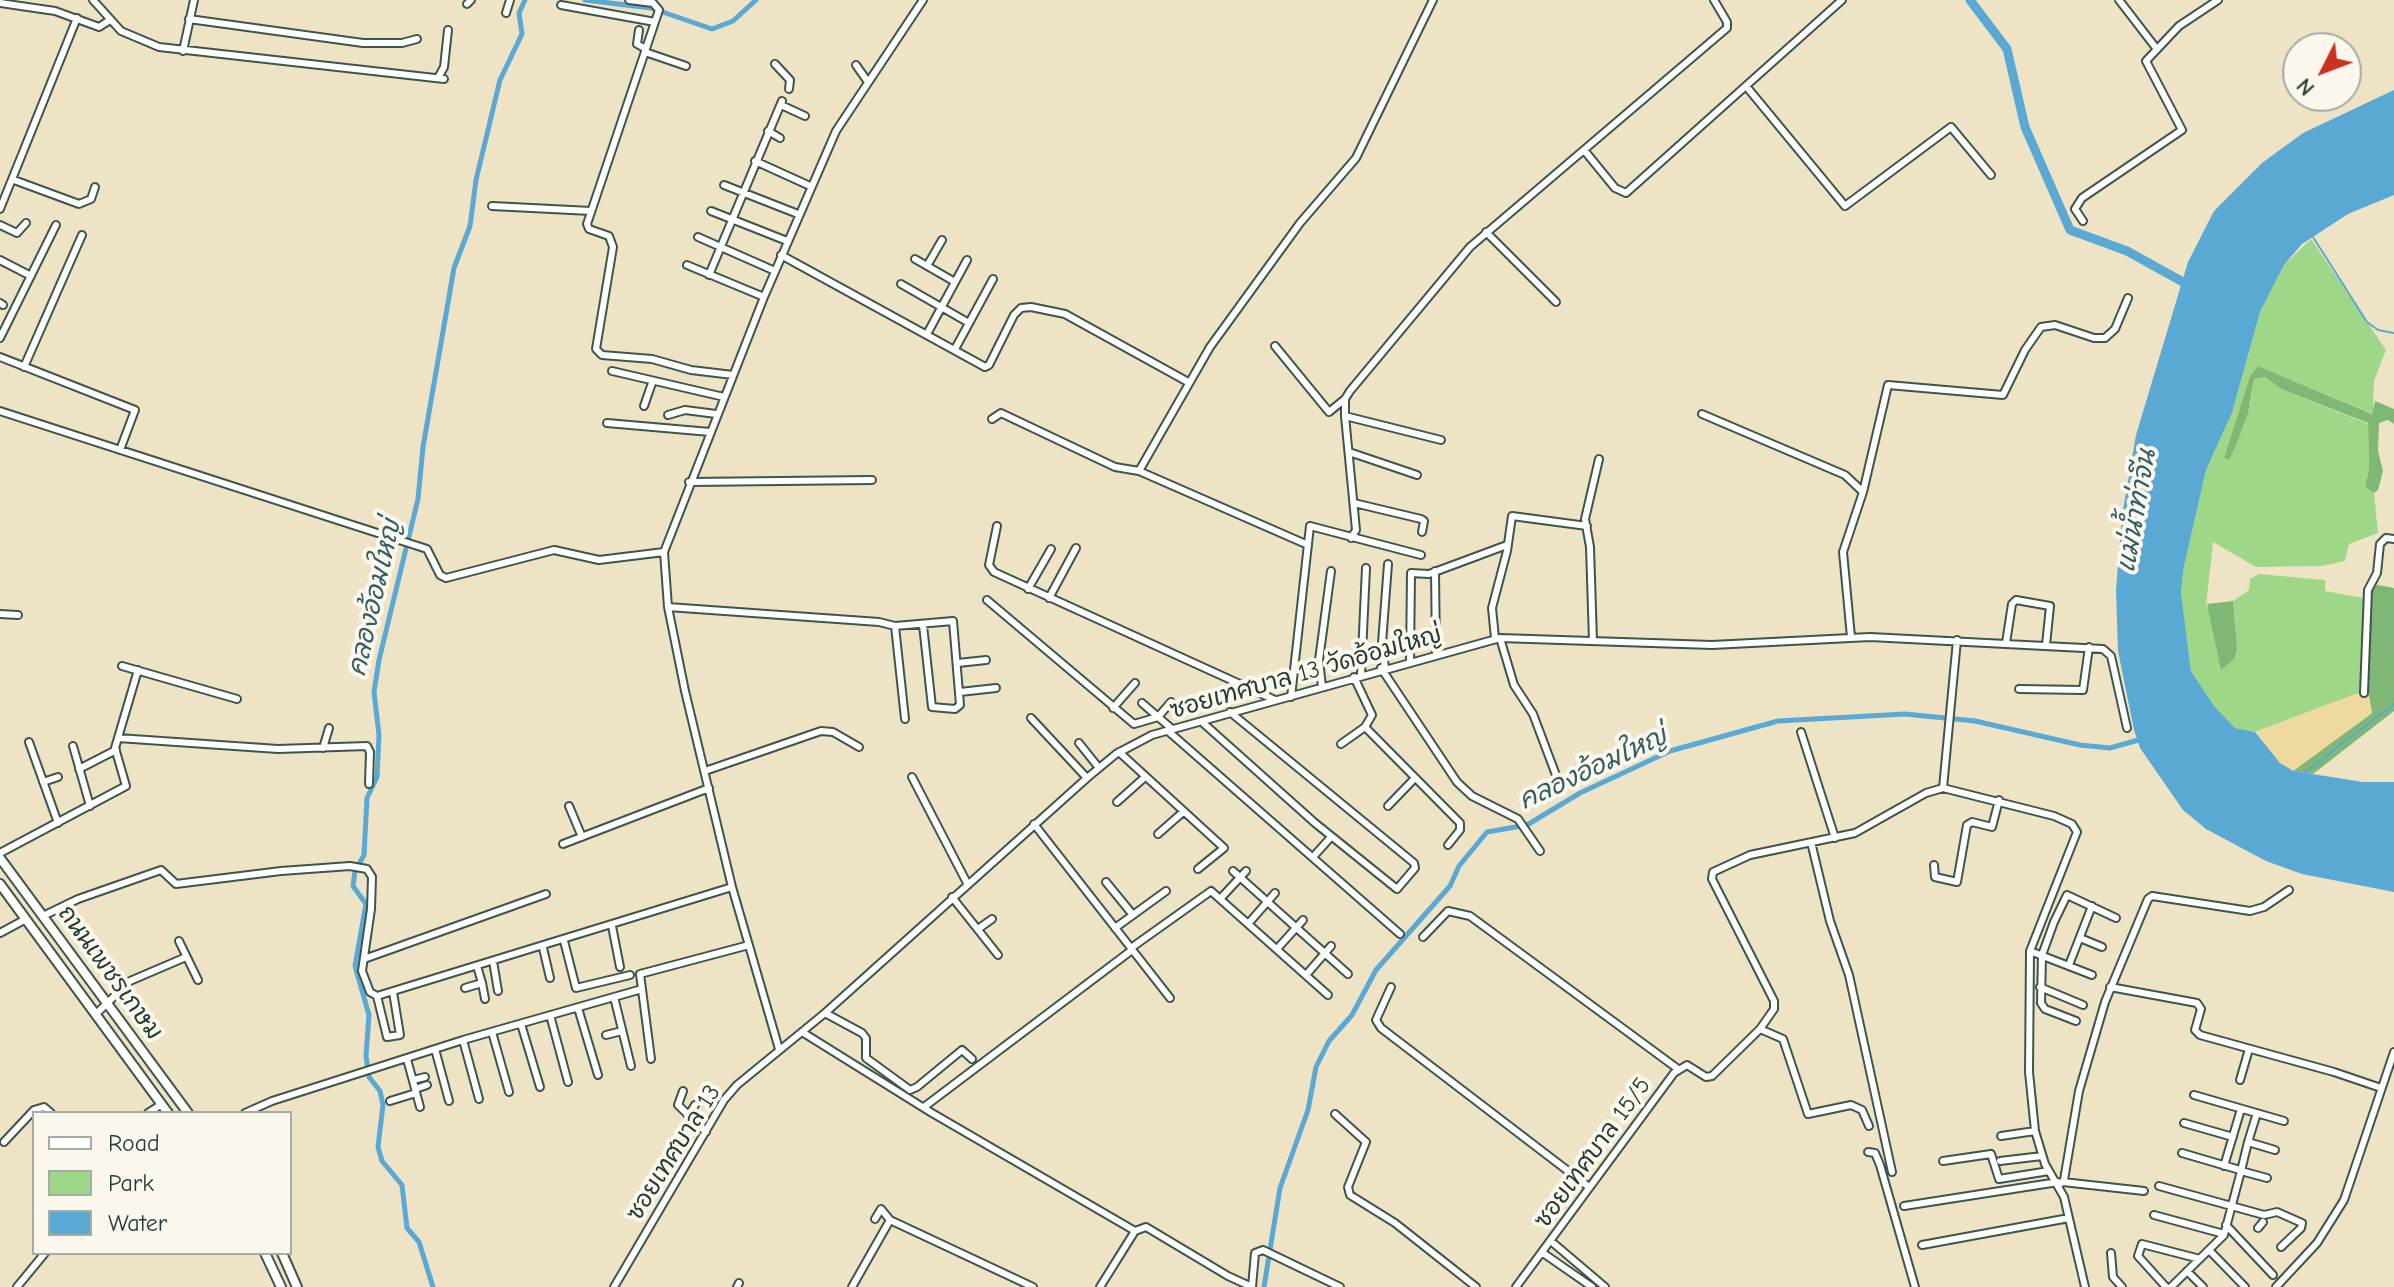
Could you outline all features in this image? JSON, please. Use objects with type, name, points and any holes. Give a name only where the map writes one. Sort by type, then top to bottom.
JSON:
[{"type":"main road","name":"ถนนเพชรเกษม","points":[[0,856],[187,1111]]},
{"type":"main road","name":"ถนนเพชรเกษม","points":[[0,884],[167,1111]]},
{"type":"main road","points":[[46,920],[58,946],[94,996],[90,1000],[81,994]]},
{"type":"main road","points":[[116,1016],[110,1012],[105,1015],[145,1072],[155,1095]]},
{"type":"main road","points":[[266,1255],[281,1287]]},
{"type":"main road","points":[[283,1255],[297,1287]]},
{"type":"street","points":[[93,0],[129,36],[183,51],[441,78],[448,30]]},
{"type":"street","points":[[506,13],[510,0]]},
{"type":"street","points":[[629,0],[653,3],[657,17],[587,227],[609,236],[613,247],[598,353],[733,375]]},
{"type":"street","points":[[779,1049],[732,887],[705,771],[668,607],[664,552],[716,414],[810,186],[836,131],[923,0]]},
{"type":"street","points":[[1139,471],[1188,382],[1300,223],[1356,158],[1433,0]]},
{"type":"street","points":[[1275,346],[1329,412],[1345,399],[1470,247],[1727,28],[1727,22],[1714,0]]},
{"type":"street","points":[[1584,150],[1615,188],[1626,193],[1842,0]]},
{"type":"street","points":[[2119,0],[2156,48]]},
{"type":"street","points":[[2083,221],[2075,209],[2082,198],[2182,130],[2146,68],[2146,61],[2179,26],[2218,0]]},
{"type":"street","points":[[0,3],[77,18],[99,27],[110,20]]},
{"type":"street","points":[[183,51],[192,3]]},
{"type":"street","points":[[561,5],[657,17]]},
{"type":"street","points":[[0,209],[77,18]]},
{"type":"street","points":[[189,19],[348,42],[402,43],[417,39]]},
{"type":"street","points":[[639,30],[637,44],[645,51],[686,66]]},
{"type":"street","points":[[775,64],[790,80],[789,89]]},
{"type":"street","points":[[856,65],[868,82]]},
{"type":"street","points":[[1746,86],[1845,206],[1951,127],[1991,175]]},
{"type":"street","points":[[709,275],[742,191],[782,103],[805,116]]},
{"type":"street","points":[[768,131],[780,138]]},
{"type":"street","points":[[755,161],[810,186]]},
{"type":"street","points":[[14,180],[79,204],[91,199],[95,187]]},
{"type":"street","points":[[724,185],[798,214]]},
{"type":"street","points":[[492,206],[591,211]]},
{"type":"street","points":[[711,211],[787,241]]},
{"type":"street","points":[[0,225],[17,233],[26,223]]},
{"type":"street","points":[[0,338],[56,225]]},
{"type":"street","points":[[1486,232],[1556,302]]},
{"type":"street","points":[[24,367],[82,235]]},
{"type":"street","points":[[698,237],[775,271]]},
{"type":"street","points":[[927,266],[942,240]]},
{"type":"street","points":[[781,255],[985,367],[1021,308],[1050,309],[1188,382]]},
{"type":"street","points":[[915,259],[955,282]]},
{"type":"street","points":[[0,260],[31,276]]},
{"type":"street","points":[[927,334],[967,260]]},
{"type":"street","points":[[687,265],[764,297]]},
{"type":"street","points":[[955,349],[993,279]]},
{"type":"street","points":[[901,284],[969,323]]},
{"type":"street","points":[[1851,637],[1843,552],[1863,492],[1888,385],[2003,395],[2025,350],[2041,327],[2055,325],[2094,338],[2105,338],[2115,329],[2128,298]]},
{"type":"street","points":[[0,357],[135,410],[120,450]]},
{"type":"street","points":[[612,371],[652,383],[724,397]]},
{"type":"street","points":[[644,406],[652,383]]},
{"type":"street","points":[[1345,399],[1356,530],[1351,538]]},
{"type":"street","points":[[668,415],[685,410],[716,414]]},
{"type":"street","points":[[0,411],[430,551],[438,571],[446,578],[554,550],[599,560],[664,552]]},
{"type":"street","points":[[992,419],[1001,413],[1115,467],[1139,471],[1308,545]]},
{"type":"street","points":[[1702,414],[1845,475],[1863,492]]},
{"type":"street","points":[[1345,416],[1441,440]]},
{"type":"street","points":[[607,423],[710,432]]},
{"type":"street","points":[[1349,452],[1417,475]]},
{"type":"street","points":[[1593,641],[1585,514],[1599,459]]},
{"type":"street","points":[[689,482],[872,480]]},
{"type":"street","points":[[1354,503],[1421,519],[1424,521],[1422,532]]},
{"type":"street","points":[[1559,783],[1533,714],[1514,685],[1491,614],[1507,545],[1509,521],[1516,514],[1587,526]]},
{"type":"street","points":[[997,526],[990,569],[1276,700]]},
{"type":"street","points":[[1291,697],[1310,526],[1421,555]]},
{"type":"street","points":[[2364,693],[2368,590],[2377,573],[2380,544],[2386,538],[2394,539]]},
{"type":"street","points":[[1410,662],[1410,575],[1435,571],[1507,545]]},
{"type":"street","points":[[1049,598],[1076,548]]},
{"type":"street","points":[[1028,589],[1051,549]]},
{"type":"street","points":[[1388,564],[1383,668],[1457,782],[1472,796],[1512,815],[1540,851]]},
{"type":"street","points":[[1341,744],[1365,727],[1372,711],[1358,676],[1366,568]]},
{"type":"street","points":[[1322,687],[1319,660],[1331,571]]},
{"type":"street","points":[[1435,571],[1436,655]]},
{"type":"street","points":[[987,600],[1134,724],[1158,717],[1171,702]]},
{"type":"street","points":[[2006,643],[2016,600],[2050,606],[2046,645]]},
{"type":"street","points":[[668,607],[879,622],[895,626],[955,622],[960,692],[958,708],[936,710],[932,707],[923,625]]},
{"type":"street","points":[[0,614],[18,615]]},
{"type":"street","points":[[895,626],[905,719]]},
{"type":"street","name":"ซอยเทศบาล 13 วัดอ้อมใหญ่","points":[[779,1049],[825,1013],[1099,768],[1119,752],[1170,730],[1498,638],[1712,645],[1851,637],[2089,647]]},
{"type":"street","points":[[1943,788],[1957,640]]},
{"type":"street","points":[[2019,689],[2083,690],[2089,647],[2103,649],[2111,656],[2127,728]]},
{"type":"street","points":[[958,663],[986,660]]},
{"type":"street","points":[[122,666],[237,699]]},
{"type":"street","points":[[0,856],[126,786],[116,750],[138,670]]},
{"type":"street","points":[[1113,708],[1135,683]]},
{"type":"street","points":[[960,692],[996,688]]},
{"type":"street","points":[[1142,703],[1400,934]]},
{"type":"street","points":[[1202,722],[1394,889],[1415,868],[1230,712]]},
{"type":"street","points":[[1031,718],[1087,778]]},
{"type":"street","points":[[1365,727],[1460,823],[1460,830],[1448,845]]},
{"type":"street","points":[[323,748],[329,728]]},
{"type":"street","points":[[705,771],[821,731],[833,732],[859,747]]},
{"type":"street","points":[[1801,732],[1835,838]]},
{"type":"street","points":[[118,738],[255,748],[367,746],[370,752],[369,784]]},
{"type":"street","points":[[29,742],[58,823]]},
{"type":"street","points":[[1079,743],[1099,768]]},
{"type":"street","points":[[73,746],[90,806]]},
{"type":"street","points":[[79,769],[116,750]]},
{"type":"street","points":[[1119,752],[1224,848],[1198,869]]},
{"type":"street","points":[[43,782],[58,777]]},
{"type":"street","points":[[912,777],[967,883]]},
{"type":"street","points":[[1117,802],[1145,777]]},
{"type":"street","points":[[1388,806],[1415,778]]},
{"type":"street","points":[[563,844],[709,788]]},
{"type":"street","points":[[1869,1126],[1862,1110],[1851,1105],[1808,1114],[1783,1039],[1760,1029],[1772,1013],[1774,1001],[1712,875],[1736,860],[1863,830],[1926,793],[1943,788],[2054,816],[2076,828],[2077,836],[2036,953],[2029,1072],[2035,1131],[2049,1171],[2060,1183]]},
{"type":"street","points":[[1934,865],[1935,877],[1957,882],[1967,825],[1972,822],[1992,827],[1999,800]]},
{"type":"street","points":[[569,806],[582,837]]},
{"type":"street","points":[[1158,834],[1183,812]]},
{"type":"street","points":[[1034,824],[1170,998]]},
{"type":"street","points":[[1313,857],[1331,837]]},
{"type":"street","points":[[1806,843],[1849,975],[1892,1172]]},
{"type":"street","points":[[46,920],[68,903],[158,870],[176,884],[246,874],[352,866],[367,869],[372,877],[364,959],[366,984],[377,996],[387,1037],[400,1035],[393,992]]},
{"type":"street","points":[[1233,871],[1348,974]]},
{"type":"street","points":[[1220,899],[1246,871]]},
{"type":"street","points":[[1106,882],[1133,915]]},
{"type":"street","points":[[377,996],[543,948],[732,887]]},
{"type":"street","points":[[2085,1287],[2060,1183],[2079,1091],[2110,987],[2152,896],[2250,911],[2264,907],[2289,890]]},
{"type":"street","points":[[1115,928],[1166,891]]},
{"type":"street","points":[[924,1107],[1211,891],[1328,995]]},
{"type":"street","points":[[1248,924],[1275,893]]},
{"type":"street","points":[[364,959],[546,894]]},
{"type":"street","points":[[2076,1021],[2041,1006],[2036,953],[2048,919],[2065,896],[2116,918]]},
{"type":"street","points":[[952,897],[998,955]]},
{"type":"street","points":[[2069,965],[2092,906]]},
{"type":"street","points":[[1423,937],[1448,911],[1470,916],[1678,1069]]},
{"type":"street","points":[[0,933],[26,919]]},
{"type":"street","points":[[978,929],[992,919]]},
{"type":"street","points":[[1277,949],[1303,920]]},
{"type":"street","points":[[612,926],[620,967]]},
{"type":"street","points":[[2080,938],[2102,947]]},
{"type":"street","points":[[179,941],[198,980]]},
{"type":"street","points":[[564,941],[576,988],[630,975]]},
{"type":"street","points":[[651,1059],[642,989],[643,972],[749,945]]},
{"type":"street","points":[[1306,975],[1331,946]]},
{"type":"street","points":[[543,948],[550,978]]},
{"type":"street","points":[[2036,953],[2092,975]]},
{"type":"street","points":[[96,1014],[130,981],[186,957]]},
{"type":"street","points":[[493,961],[498,991]]},
{"type":"street","points":[[477,966],[485,999]]},
{"type":"street","points":[[465,988],[482,983]]},
{"type":"street","points":[[1391,987],[1376,1020],[1381,1028],[1589,1187]]},
{"type":"street","points":[[2040,987],[2083,1005]]},
{"type":"street","points":[[2110,987],[2197,1003],[2201,1009],[2197,1033],[2381,1088]]},
{"type":"street","points":[[250,1111],[463,1040],[642,989]]},
{"type":"street","points":[[614,997],[631,1066]]},
{"type":"street","points":[[578,1008],[598,1075]]},
{"type":"street","points":[[825,1013],[862,1033],[866,1038],[866,1058],[910,1090],[962,1050],[972,1059]]},
{"type":"street","points":[[550,1015],[568,1082]]},
{"type":"street","points":[[521,1024],[540,1087]]},
{"type":"street","name":"ซอยเทศบาล 15/5","points":[[1516,1287],[1552,1242],[1627,1132],[1678,1069],[1687,1065],[1709,1078],[1760,1029]]},
{"type":"street","points":[[606,1035],[622,1031]]},
{"type":"street","points":[[492,1032],[509,1092]]},
{"type":"street","points":[[802,1032],[1135,1231]]},
{"type":"street","points":[[463,1040],[479,1099]]},
{"type":"street","points":[[435,1049],[449,1101]]},
{"type":"street","name":"ซอยเทศบาล 13","points":[[614,1287],[731,1093],[779,1049]]},
{"type":"street","points":[[2240,1080],[2249,1049]]},
{"type":"street","points":[[2276,1287],[2317,1243],[2344,1200],[2394,1052]]},
{"type":"street","points":[[407,1059],[420,1107]]},
{"type":"street","points":[[413,1080],[425,1077]]},
{"type":"street","points":[[390,1101],[427,1085]]},
{"type":"street","points":[[683,1091],[678,1105],[706,1132]]},
{"type":"street","points":[[2194,1095],[2284,1121]]},
{"type":"street","points":[[151,1111],[162,1104]]},
{"type":"street","points":[[688,1116],[695,1105]]},
{"type":"street","points":[[2224,1166],[2241,1109]]},
{"type":"street","points":[[4,1142],[32,1112]]},
{"type":"street","points":[[2200,1259],[2142,1244],[2139,1258],[2168,1287],[2200,1259],[2224,1234],[2257,1113]]},
{"type":"street","points":[[1335,1114],[1366,1142],[1348,1187],[1350,1195],[1395,1223],[1476,1287]]},
{"type":"street","points":[[2184,1123],[2233,1137]]},
{"type":"street","points":[[2001,1136],[2035,1131]]},
{"type":"street","points":[[2248,1142],[2275,1150]]},
{"type":"street","points":[[1868,1152],[1875,1153],[1880,1165],[1915,1287]]},
{"type":"street","points":[[2182,1153],[2267,1178]]},
{"type":"street","points":[[1943,1161],[1991,1154],[1999,1179],[2049,1171]]},
{"type":"street","points":[[2000,1161],[2042,1156]]},
{"type":"street","points":[[1904,1206],[2060,1183],[2144,1191]]},
{"type":"street","points":[[2159,1186],[2230,1205],[2264,1221],[2277,1212],[2303,1225],[2281,1247]]},
{"type":"street","points":[[875,1219],[881,1209],[890,1220],[1033,1287]]},
{"type":"street","points":[[2154,1215],[2224,1234]]},
{"type":"street","points":[[1922,1245],[2069,1218]]},
{"type":"street","points":[[852,1287],[890,1220]]},
{"type":"street","points":[[2226,1225],[2273,1275]]},
{"type":"street","points":[[1100,1287],[1135,1231],[1146,1227],[1252,1287],[1255,1253],[1267,1250],[1340,1287]]},
{"type":"street","points":[[1552,1242],[1605,1287]]},
{"type":"street","points":[[2209,1250],[2245,1287]]},
{"type":"street","points":[[1543,1253],[1592,1287]]},
{"type":"street","points":[[2111,1253],[2113,1277],[2122,1287]]},
{"type":"street","points":[[17,1287],[43,1255]]},
{"type":"street","points":[[2187,1271],[2203,1287]]},
{"type":"green space","points":[[2311,239],[2386,350],[2374,381],[2373,414],[2258,366],[2250,376],[2224,458],[2250,405],[2254,379],[2265,377],[2281,389],[2368,424],[2369,469],[2365,487],[2374,493],[2378,533],[2349,544],[2345,561],[2322,566],[2256,567],[2213,542],[2206,606],[2237,648],[2233,601],[2249,590],[2250,579],[2259,574],[2325,580],[2325,591],[2363,598],[2361,692],[2255,732],[2235,728],[2214,706],[2191,671],[2181,592],[2206,470],[2232,413],[2260,312],[2284,265]]},
{"type":"green space","points":[[2258,366],[2372,414],[2375,401],[2394,409],[2394,424],[2388,420],[2379,423],[2378,451],[2383,471],[2378,490],[2374,493],[2365,487],[2369,469],[2368,423],[2281,389],[2265,377],[2254,379],[2248,413],[2236,445],[2229,460],[2224,458],[2250,376]]},
{"type":"green space","points":[[2373,584],[2394,588],[2394,711],[2313,774],[2293,771],[2372,713],[2368,692],[2361,692],[2363,598]]},
{"type":"green space","points":[[2233,601],[2237,648],[2234,659],[2221,670],[2207,604]]},
{"type":"sand","points":[[2368,692],[2372,713],[2293,771],[2280,763],[2255,732]]},
{"type":"water","name":"แม่น้ำท่าจีน","points":[[2394,90],[2394,195],[2348,214],[2302,244],[2284,265],[2260,312],[2232,413],[2206,470],[2181,592],[2191,671],[2214,706],[2235,728],[2255,732],[2280,763],[2293,771],[2363,782],[2394,782],[2394,892],[2302,874],[2266,861],[2206,829],[2183,810],[2140,748],[2118,651],[2116,590],[2122,516],[2136,435],[2188,262],[2214,211],[2262,163],[2303,133],[2347,112],[2362,112],[2362,105]]},
{"type":"waterway","name":"คลองอ้อมใหญ่","points":[[433,1287],[419,1242],[407,1228],[402,1185],[382,1161],[378,1147],[383,1105],[380,1091],[369,1077],[366,1056],[369,1015],[355,966],[366,904],[353,886],[355,871],[364,855],[367,798],[377,777],[379,735],[374,692],[379,660],[418,499],[423,447],[454,268],[470,226],[476,180],[500,80],[522,34],[519,13],[525,0]]},
{"type":"waterway","points":[[585,0],[651,8],[712,29],[733,21],[756,0]]},
{"type":"waterway","points":[[1970,0],[2007,49],[2025,127],[2070,230],[2127,251],[2192,287]]},
{"type":"waterway","points":[[2313,237],[2367,322],[2378,330],[2394,333]]},
{"type":"waterway","points":[[2303,774],[2394,704]]},
{"type":"waterway","name":"คลองอ้อมใหญ่","points":[[1264,1287],[1280,1188],[1308,1110],[1316,1067],[1329,1041],[1352,1015],[1376,970],[1450,886],[1459,866],[1487,832],[1527,825],[1580,793],[1670,751],[1778,721],[1905,714],[1975,721],[2080,745],[2110,748],[2142,739]]}]
